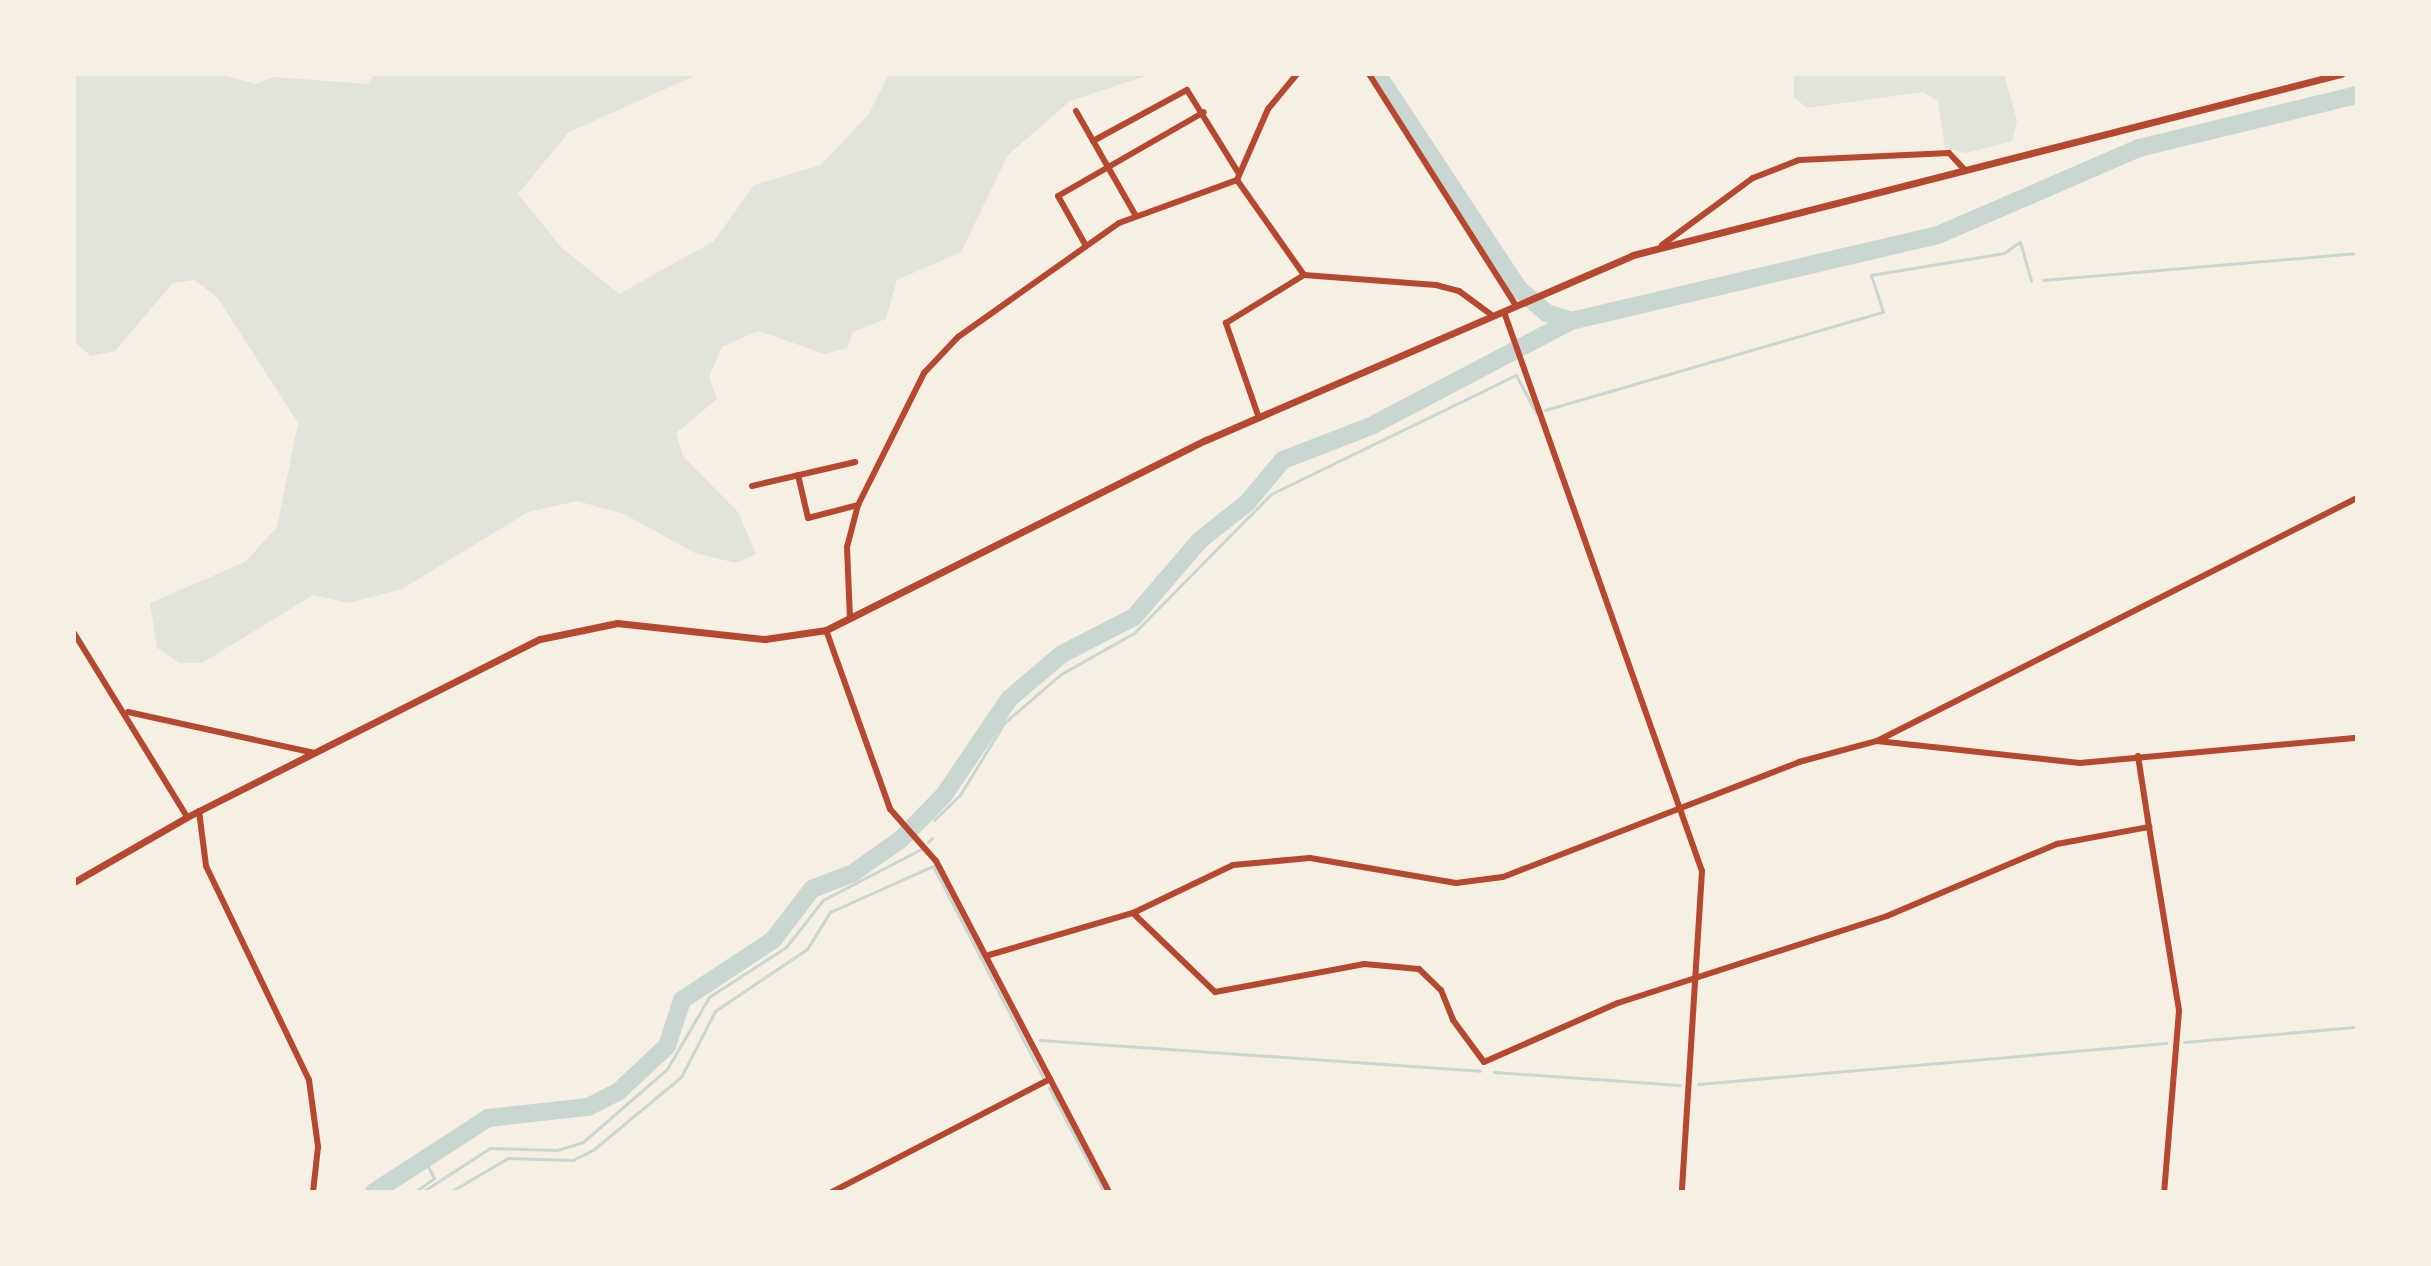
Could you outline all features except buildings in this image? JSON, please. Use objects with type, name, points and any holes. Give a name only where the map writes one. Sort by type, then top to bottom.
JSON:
[{"type":"street","points":[[850,619],[847,547],[858,505],[924,373],[958,337],[1086,246],[1136,216],[1238,177],[1268,109],[1297,74]]},
{"type":"street","points":[[1369,74],[1519,304]]},
{"type":"street","points":[[74,882],[187,817],[540,639],[580,627],[660,624],[765,639],[826,630],[1259,418],[1536,296],[1662,245],[2341,74]]},
{"type":"street","points":[[1093,141],[1182,91],[1193,94],[1238,177],[1304,275]]},
{"type":"street","points":[[1076,111],[1136,216]]},
{"type":"street","points":[[1086,246],[1058,196],[1204,112]]},
{"type":"street","points":[[1662,245],[1753,178],[1799,160],[1949,153],[1963,168]]},
{"type":"street","points":[[1259,418],[1226,323],[1304,275],[1436,285],[1459,291],[1493,316]]},
{"type":"street","points":[[1504,312],[1677,815],[1702,871],[1682,1192]]},
{"type":"street","points":[[752,486],[855,462]]},
{"type":"street","points":[[798,475],[808,518],[858,505]]},
{"type":"street","points":[[989,955],[1133,913],[1214,871],[1249,863],[1310,858],[1480,881],[1677,815],[1799,762],[1877,741],[2357,498]]},
{"type":"street","points":[[826,630],[871,766],[900,822],[915,838],[989,955],[1109,1192]]},
{"type":"street","points":[[74,633],[128,712],[187,817]]},
{"type":"street","points":[[128,712],[318,753]]},
{"type":"street","points":[[1877,741],[2046,761],[2357,738]]},
{"type":"street","points":[[2138,756],[2179,1011],[2164,1192]]},
{"type":"street","points":[[199,811],[206,866],[309,1080],[318,1147],[313,1192]]},
{"type":"street","points":[[1133,913],[1215,992],[1364,964],[1419,969],[1441,990],[1484,1062],[1697,976],[1887,916],[2057,844],[2149,827]]},
{"type":"street","points":[[832,1192],[1050,1079]]},
{"type":"shaded area","points":[[74,74],[218,74],[256,84],[274,77],[367,84],[375,74],[699,74],[569,132],[518,194],[562,248],[619,294],[714,241],[754,185],[821,165],[868,115],[889,74],[1152,74],[1070,101],[1008,155],[961,252],[897,280],[886,319],[853,332],[847,348],[825,354],[758,331],[722,347],[709,377],[717,399],[676,433],[683,456],[738,512],[756,554],[736,563],[695,553],[624,514],[577,501],[528,512],[402,589],[349,603],[313,595],[202,663],[180,663],[157,648],[150,603],[245,562],[277,527],[298,423],[217,297],[194,280],[173,283],[115,351],[91,356],[74,341]]},
{"type":"shaded area","points":[[1794,74],[2004,74],[2017,121],[2012,141],[1967,153],[1945,149],[1938,101],[1923,92],[1807,108],[1794,97]]},
{"type":"waterway","points":[[1377,74],[1519,289],[1547,313],[1571,321]]},
{"type":"waterway","points":[[374,1192],[488,1118],[588,1107],[619,1091],[667,1046],[682,1000],[773,940],[812,889],[853,873],[900,840],[944,795],[1009,699],[1062,654],[1134,617],[1200,540],[1247,503],[1283,460],[1371,426],[1571,321],[1938,235],[2139,148],[2357,95]]},
{"type":"waterway","points":[[1545,410],[1883,312],[1871,275],[2004,253],[2020,242],[2031,280]]},
{"type":"waterway","points":[[2043,280],[2357,253]]},
{"type":"waterway","points":[[934,820],[960,795],[1004,723],[1061,674],[1134,633],[1271,494],[1516,375],[1536,413]]},
{"type":"waterway","points":[[928,842],[932,838]]},
{"type":"waterway","points":[[422,1192],[490,1148],[557,1150],[583,1142],[667,1069],[709,997],[786,947],[823,900],[921,849]]},
{"type":"waterway","points":[[450,1192],[508,1158],[573,1160],[593,1150],[681,1077],[715,1011],[807,949],[830,912],[933,866],[1043,1077]]},
{"type":"waterway","points":[[2184,1042],[2357,1027]]},
{"type":"waterway","points":[[1040,1040],[1480,1071]]},
{"type":"waterway","points":[[1698,1084],[2166,1043]]},
{"type":"waterway","points":[[1494,1072],[1680,1085]]},
{"type":"waterway","points":[[1049,1088],[1104,1192]]},
{"type":"waterway","points":[[415,1192],[434,1178],[423,1156]]}]
